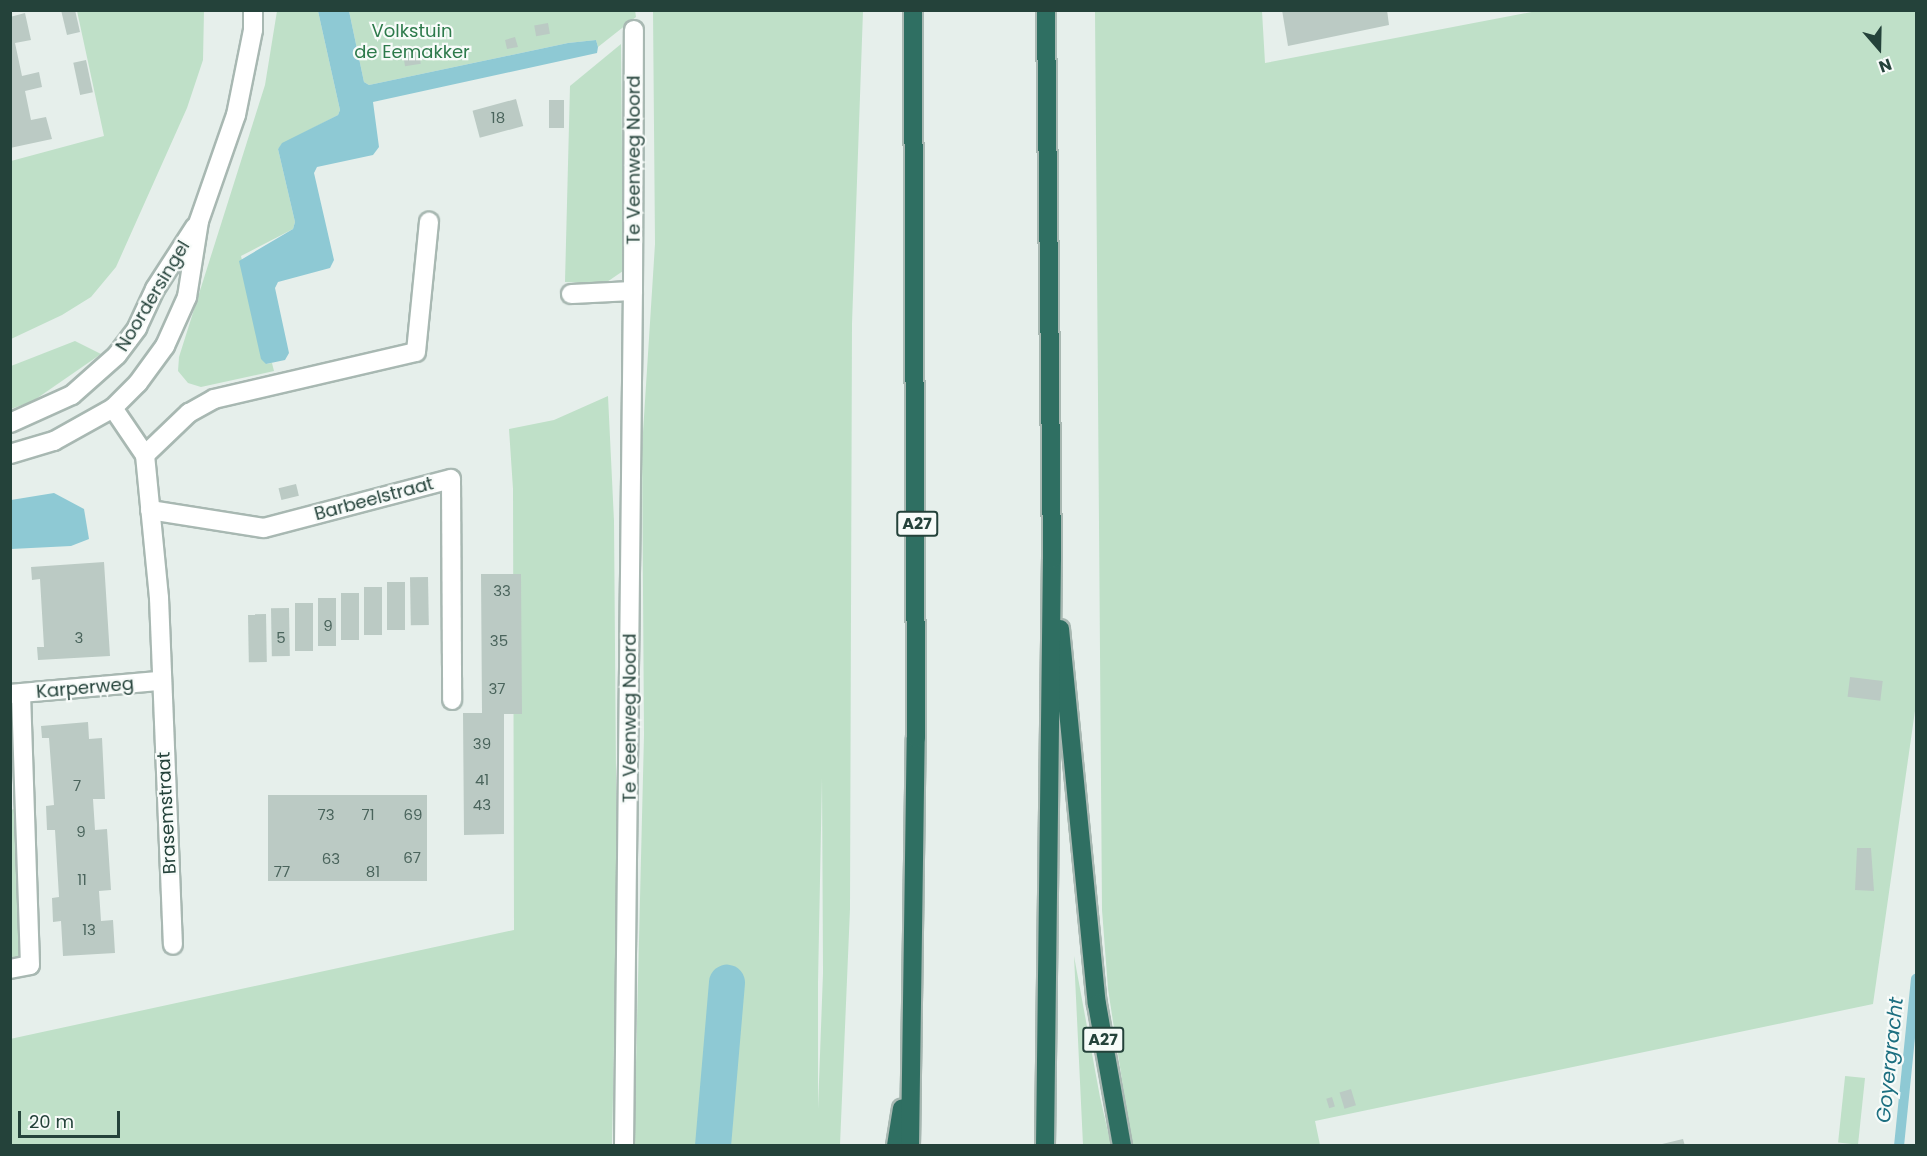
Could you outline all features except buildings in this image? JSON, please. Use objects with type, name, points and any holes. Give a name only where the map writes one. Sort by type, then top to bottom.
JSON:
[{"type":"highway","name":"A27","points":[[910,1146],[913,1038],[917,421],[913,10]]},
{"type":"highway","name":"A27","points":[[1045,1146],[1052,559],[1046,10]]},
{"type":"highway","name":"A27","points":[[1052,559],[1097,1004],[1122,1146]]},
{"type":"highway","name":"A27","points":[[896,1146],[913,1038]]},
{"type":"street","name":"Noordersingel","points":[[10,454],[54,441],[112,408],[138,382],[165,346],[187,297],[200,221],[236,115],[254,30],[253,10]]},
{"type":"street","name":"Te Veenweg Noord","points":[[624,1146],[634,30]]},
{"type":"street","name":"Noordersingel","points":[[10,423],[72,395],[117,355],[137,328],[155,289],[200,221]]},
{"type":"street","points":[[145,454],[189,413],[214,399],[416,352],[429,222]]},
{"type":"street","points":[[571,294],[633,291]]},
{"type":"street","points":[[112,408],[145,454],[159,598],[160,681]]},
{"type":"street","name":"Barbeelstraat","points":[[150,510],[264,528],[451,479],[453,700]]},
{"type":"street","name":"Karperweg","points":[[16,693],[160,681]]},
{"type":"street","name":"Brasemstraat","points":[[160,681],[173,945]]},
{"type":"street","points":[[10,969],[30,965],[16,693]]},
{"type":"green space","name":"Volkstuin de Eemakker","points":[[635,10],[636,17],[598,47],[596,40],[568,43],[369,85],[364,82],[349,11]]},
{"type":"green space","points":[[77,11],[204,11],[203,60],[187,108],[116,267],[91,297],[62,315],[11,339],[11,161],[104,136]]},
{"type":"green space","points":[[277,11],[318,11],[340,110],[338,115],[282,144],[278,149],[295,222],[293,229],[241,256],[266,364],[272,363],[274,371],[201,387],[188,383],[178,371],[179,357],[265,85]]},
{"type":"green space","points":[[653,11],[863,11],[852,324],[850,909],[840,1145],[634,1145],[644,735],[642,448],[655,244]],"holes":[[[822,778],[823,973],[818,1109]]]},
{"type":"green space","points":[[1095,11],[1262,11],[1265,63],[1537,11],[1916,11],[1916,704],[1873,1004],[1315,1121],[1320,1145],[1132,1145],[1108,989],[1102,910]]},
{"type":"green space","points":[[621,44],[623,271],[604,284],[565,282],[570,86]]},
{"type":"green space","points":[[75,341],[101,354],[33,401],[11,409],[11,366]]},
{"type":"green space","points":[[608,396],[614,521],[617,897],[612,1145],[11,1145],[10,1039],[514,930],[513,489],[509,429],[554,420]]},
{"type":"green space","points":[[15,809],[20,956],[11,958],[10,810]]},
{"type":"green space","points":[[1074,956],[1100,1097],[1111,1145],[1083,1145]]},
{"type":"green space","points":[[1845,1076],[1865,1078],[1858,1145],[1838,1143]]},
{"type":"water","points":[[318,11],[349,11],[364,82],[369,85],[568,43],[596,40],[598,47],[597,53],[373,102],[379,147],[373,155],[317,167],[314,173],[334,260],[330,268],[278,282],[275,288],[289,353],[285,360],[266,364],[261,359],[239,261],[293,229],[295,222],[278,149],[282,143],[338,115],[340,110]]},
{"type":"water","points":[[54,493],[84,509],[89,539],[71,546],[11,549],[11,500]]},
{"type":"waterway","name":"Goyergracht","points":[[1899,1146],[1916,979]]},
{"type":"waterway","points":[[713,1146],[727,983]]}]
